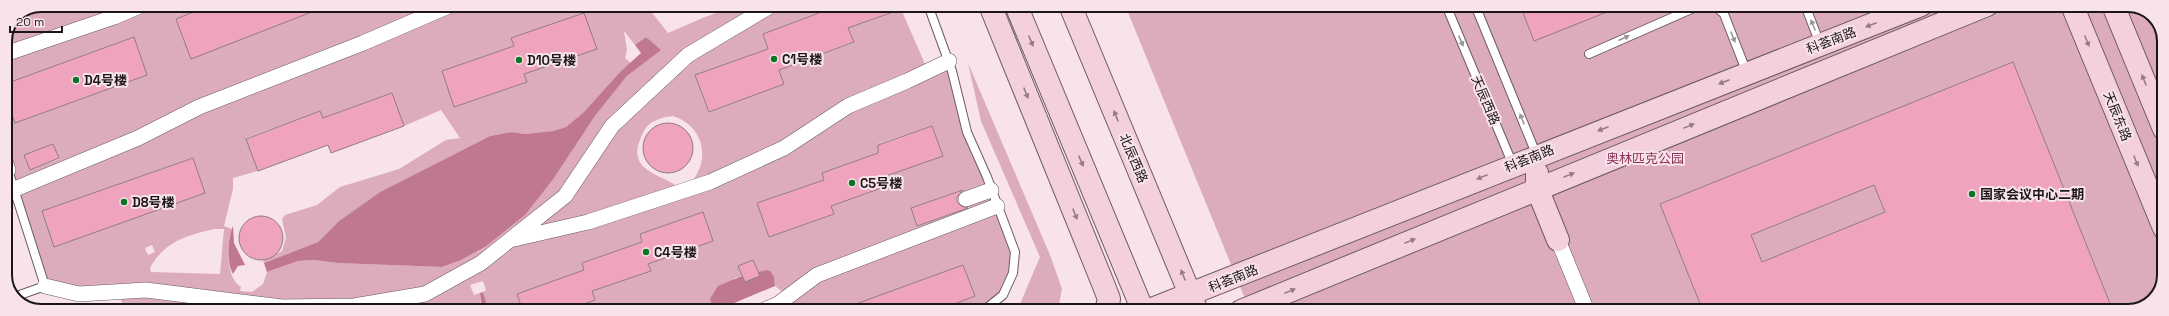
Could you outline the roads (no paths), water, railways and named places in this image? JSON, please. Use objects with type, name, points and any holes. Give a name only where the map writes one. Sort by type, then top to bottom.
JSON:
[{"type":"street","points":[[12,52],[126,12]]},
{"type":"street","points":[[14,189],[138,138],[199,107],[363,43],[435,12]]},
{"type":"street","points":[[366,304],[425,294],[481,263],[566,196],[612,126],[688,55],[760,12]]},
{"type":"street","points":[[993,12],[1104,286],[1109,299],[1108,304]]},
{"type":"street","points":[[1019,12],[1139,304]]},
{"type":"street","name":"北辰西路","points":[[1073,12],[1194,303]]},
{"type":"street","name":"科荟南路","points":[[1194,303],[1513,165],[1902,12]]},
{"type":"street","name":"科荟南路","points":[[1258,304],[1537,188],[1970,12]]},
{"type":"street","name":"天辰东路","points":[[2075,12],[2157,211]]},
{"type":"street","points":[[2116,12],[2157,112]]},
{"type":"street","points":[[509,240],[588,222],[710,182],[784,148],[848,106],[908,81],[949,61]]},
{"type":"street","name":"天辰西路","points":[[1537,156],[1537,188],[1584,304]]},
{"type":"street","name":"天辰西路","points":[[1513,165],[1537,188]]},
{"type":"street","points":[[966,199],[991,190]]},
{"type":"street","points":[[778,304],[818,275],[997,206]]},
{"type":"street","points":[[1119,254],[1153,304]]},
{"type":"street","points":[[45,286],[79,294],[146,290],[252,304]]},
{"type":"lane","points":[[931,12],[949,61],[967,132],[1015,252],[1014,266],[1003,295],[992,304]]},
{"type":"lane","name":"天辰西路","points":[[1449,12],[1513,165]]},
{"type":"lane","name":"天辰西路","points":[[1478,12],[1537,156]]},
{"type":"lane","points":[[1589,54],[1685,12]]},
{"type":"lane","points":[[1722,12],[1724,14],[1747,73]]},
{"type":"lane","points":[[1808,12],[1820,44]]},
{"type":"lane","points":[[12,182],[45,286],[20,295]]},
{"type":"place","name":"C1号楼","points":[[774,59]]},
{"type":"place","name":"D10号楼","points":[[519,60]]},
{"type":"place","name":"D4号楼","points":[[76,80]]},
{"type":"place","name":"C5号楼","points":[[852,183]]},
{"type":"place","name":"国家会议中心二期","points":[[1972,194]]},
{"type":"place","name":"D8号楼","points":[[124,202]]},
{"type":"place","name":"C4号楼","points":[[646,252]]},
{"type":"park label","name":"奥林匹克公园","points":[[1645,158]]}]
